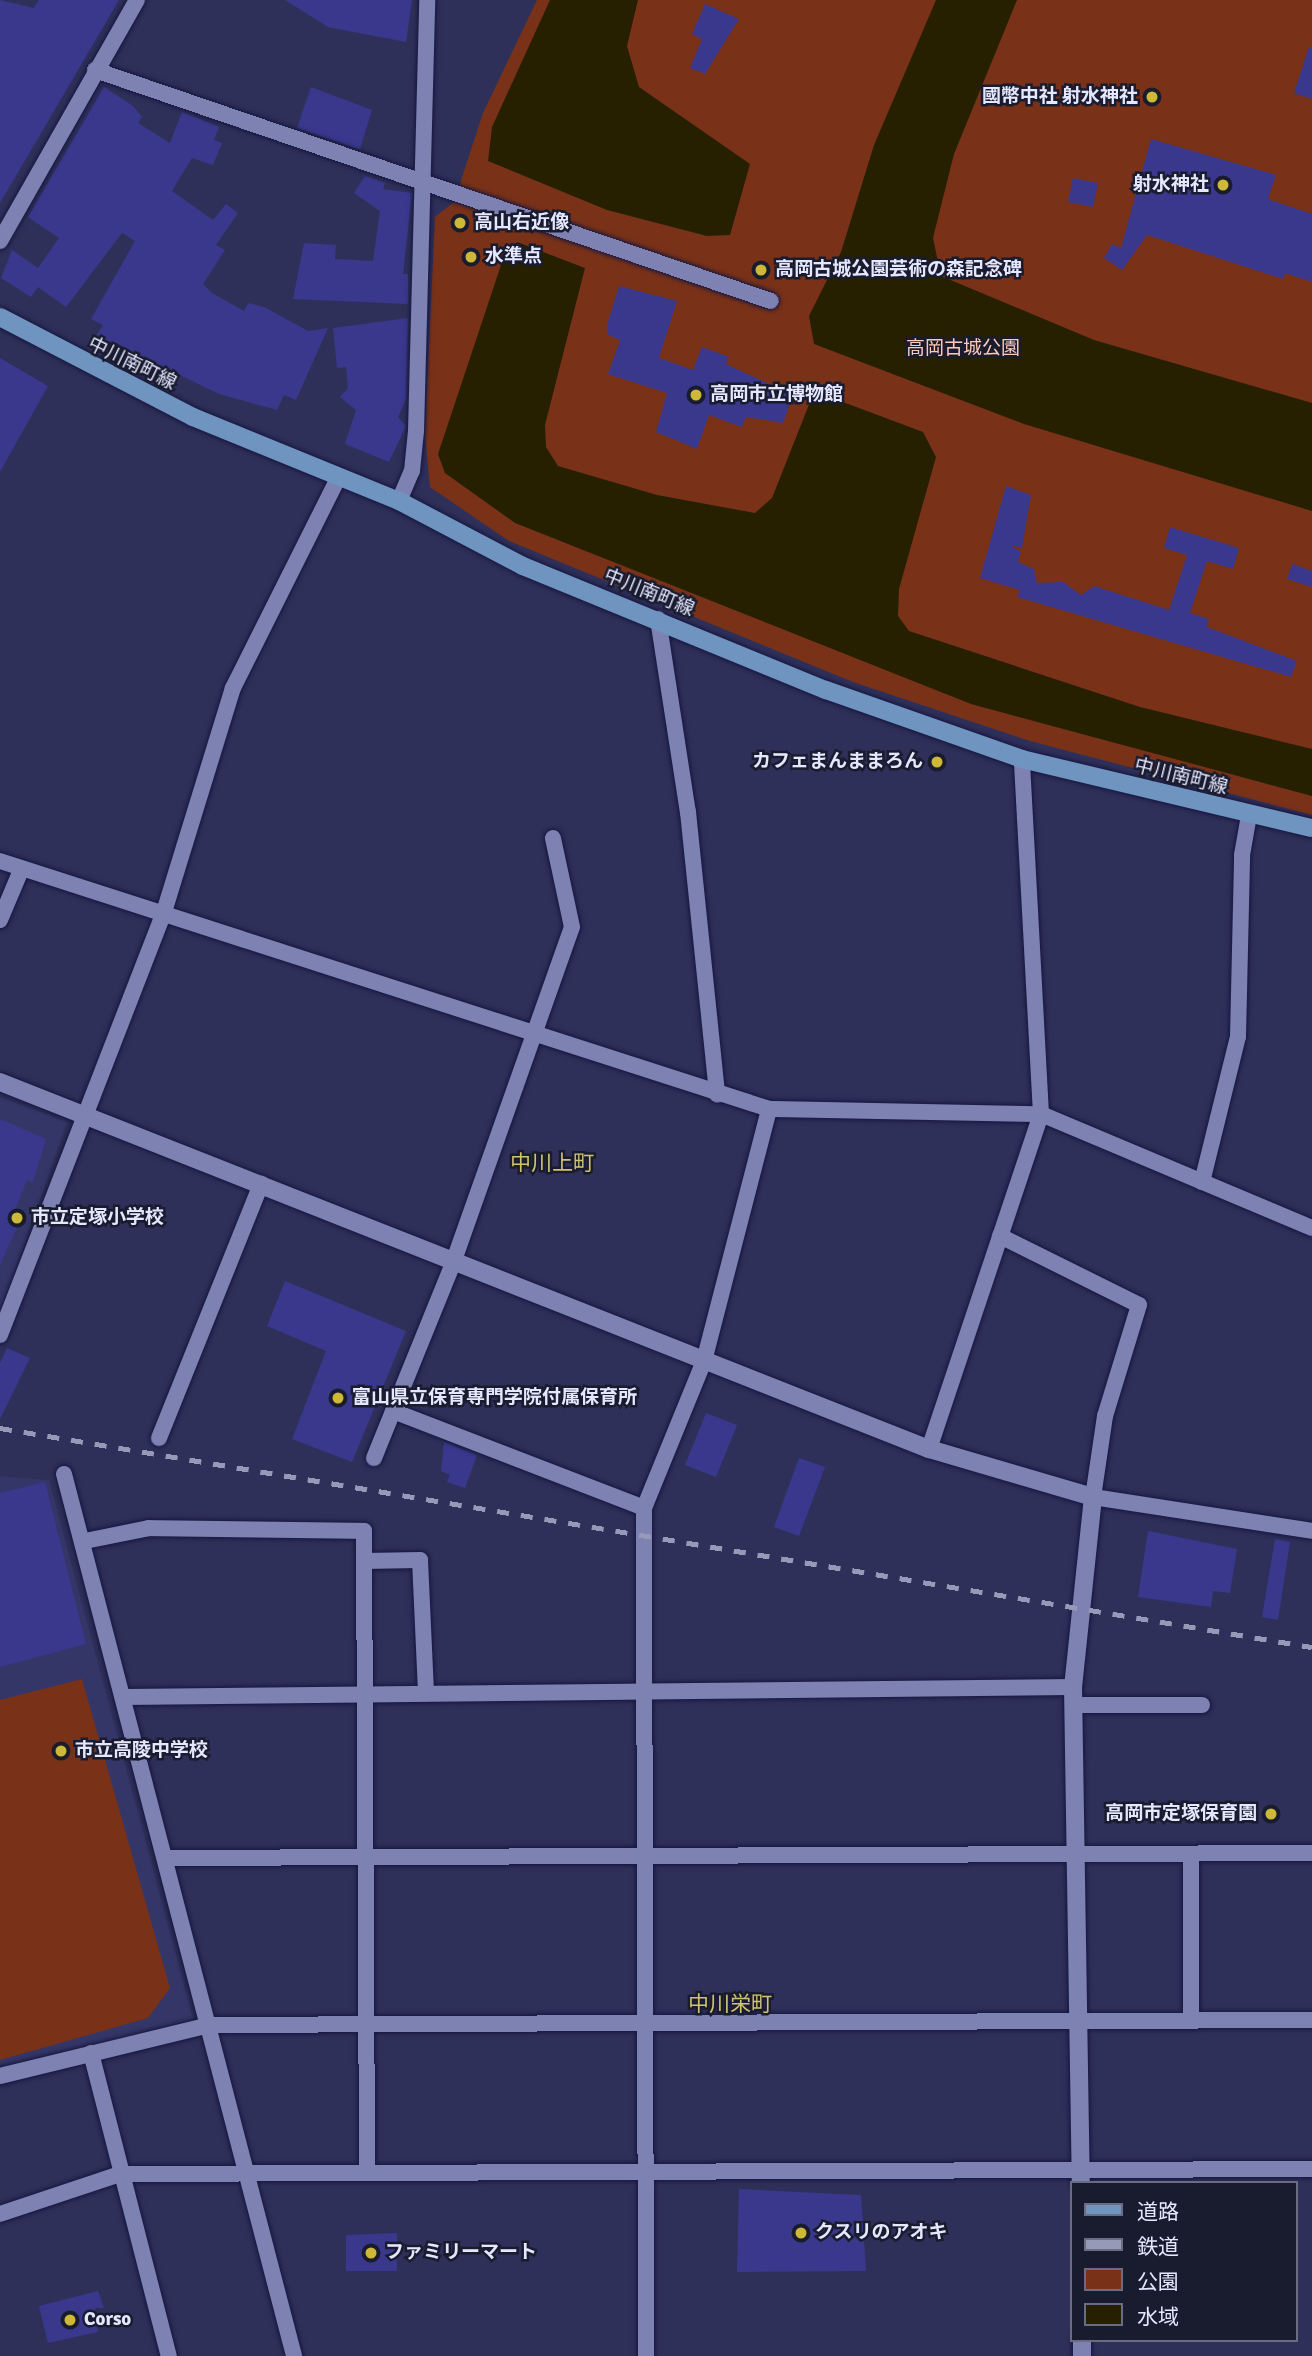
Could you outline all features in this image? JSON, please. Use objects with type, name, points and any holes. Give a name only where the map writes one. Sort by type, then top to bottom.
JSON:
[{"type":"main road","name":"中川南町線","points":[[0,317],[192,417],[399,501],[523,566],[826,690],[1022,759],[1249,816],[1312,828]]},
{"type":"street","points":[[0,241],[137,0]]},
{"type":"street","points":[[399,501],[412,471],[416,431],[426,181],[427,0]]},
{"type":"street","points":[[95,70],[771,301]]},
{"type":"street","points":[[0,1335],[164,912],[233,688],[338,478]]},
{"type":"street","points":[[658,619],[688,812],[717,1095]]},
{"type":"street","points":[[929,1449],[1041,1114],[1022,759]]},
{"type":"street","points":[[1202,1182],[1238,1037],[1241,882],[1249,816]]},
{"type":"street","points":[[374,1458],[453,1263],[572,927],[552,838]]},
{"type":"street","points":[[0,861],[537,1032],[717,1095],[769,1109],[1041,1114],[1312,1228]]},
{"type":"street","points":[[0,920],[22,868]]},
{"type":"street","points":[[0,1082],[929,1449],[1093,1497],[1312,1531]]},
{"type":"street","points":[[646,2356],[644,1508],[704,1360],[769,1109]]},
{"type":"street","points":[[159,1438],[261,1184]]},
{"type":"street","points":[[1000,1236],[1139,1305],[1105,1416],[1093,1497],[1074,1695],[1081,2177]]},
{"type":"street","points":[[393,1411],[644,1508]]},
{"type":"street","points":[[64,1474],[85,1541],[294,2356]]},
{"type":"street","points":[[85,1541],[149,1528],[364,1531],[361,1692],[367,2173]]},
{"type":"street","points":[[364,1561],[420,1560],[426,1692]]},
{"type":"street","points":[[124,1697],[644,1689],[1074,1695],[1202,1705]]},
{"type":"street","points":[[167,1858],[1312,1853]]},
{"type":"street","points":[[1191,1854],[1191,2020]]},
{"type":"street","points":[[0,2076],[209,2025],[1312,2020]]},
{"type":"street","points":[[91,2053],[169,2356]]},
{"type":"street","points":[[0,2214],[120,2174],[644,2171],[1081,2177],[1312,2169]]},
{"type":"shaded area","name":"市立定塚小学校","points":[[0,1097],[67,1122],[0,1314]]},
{"type":"shaded area","name":"市立高陵中学校","points":[[0,1476],[49,1480],[194,2023],[0,2074]]},
{"type":"green space","name":"高岡古城公園","points":[[537,0],[1312,0],[1312,815],[1030,741],[853,682],[509,541],[430,487],[425,434],[435,217],[454,202],[483,113]]},
{"type":"green space","name":"市立高陵中学校","points":[[82,1679],[170,1988],[148,2018],[0,2060],[0,1700]]},
{"type":"water","points":[[550,0],[638,0],[627,46],[639,87],[750,164],[730,235],[707,236],[607,210],[488,161],[492,127]]},
{"type":"water","points":[[936,0],[1017,0],[954,154],[933,238],[941,276],[1094,340],[1312,403],[1312,511],[1024,424],[814,344],[809,316],[841,252],[874,145]]},
{"type":"water","points":[[517,242],[585,268],[545,425],[546,447],[558,466],[657,495],[755,513],[772,498],[812,397],[819,393],[923,432],[936,457],[899,589],[898,616],[909,631],[1140,707],[1312,749],[1312,796],[971,704],[515,523],[445,473],[438,454],[503,259]]},
{"type":"building","points":[[0,0],[34,8],[39,0],[119,0],[0,203]]},
{"type":"building","points":[[285,0],[412,0],[406,42],[328,27]]},
{"type":"building","points":[[705,4],[739,19],[705,74],[690,68],[702,39],[692,34]]},
{"type":"building","points":[[1309,47],[1312,47],[1312,99],[1294,93]]},
{"type":"building","points":[[104,87],[133,106],[142,117],[138,123],[170,143],[182,112],[219,127],[214,140],[222,143],[213,165],[192,158],[172,191],[213,220],[226,204],[238,213],[216,245],[225,250],[203,284],[212,293],[244,311],[248,303],[264,307],[308,331],[328,328],[296,400],[284,395],[277,410],[219,394],[97,335],[103,325],[91,319],[135,241],[122,233],[66,307],[38,287],[31,297],[1,278],[12,250],[38,268],[59,238],[28,217]]},
{"type":"building","points":[[311,87],[372,110],[360,149],[297,128]]},
{"type":"building","points":[[1151,139],[1276,175],[1268,199],[1312,214],[1312,282],[1285,273],[1283,279],[1147,235],[1122,270],[1104,258],[1112,244],[1121,248]]},
{"type":"building","points":[[365,176],[385,183],[383,189],[412,193],[403,274],[408,274],[408,304],[293,299],[304,243],[336,245],[335,259],[373,261],[380,211],[354,193]]},
{"type":"building","points":[[1073,178],[1098,183],[1093,207],[1068,202]]},
{"type":"building","points":[[619,286],[677,301],[659,358],[693,370],[702,347],[729,357],[726,364],[793,395],[783,423],[746,417],[742,427],[709,415],[697,449],[656,432],[667,393],[608,374],[620,340],[608,335],[607,325]]},
{"type":"building","points":[[408,318],[406,399],[398,417],[406,426],[389,462],[345,444],[356,410],[340,397],[348,388],[346,367],[337,368],[333,328]]},
{"type":"building","points":[[0,358],[48,386],[0,472]]},
{"type":"building","points":[[1006,486],[1031,495],[1022,548],[1010,545],[1021,552],[1018,562],[1034,569],[1037,583],[1063,582],[1081,595],[1094,586],[1169,610],[1187,555],[1164,548],[1170,527],[1239,548],[1233,569],[1207,561],[1190,613],[1209,619],[1207,627],[1297,661],[1291,677],[1017,597],[1020,590],[980,578]]},
{"type":"building","points":[[1292,564],[1312,571],[1312,587],[1287,579]]},
{"type":"building","points":[[0,1119],[46,1139],[33,1182],[27,1180],[10,1222],[18,1225],[0,1265]]},
{"type":"building","points":[[285,1281],[406,1331],[352,1462],[292,1439],[326,1351],[267,1326]]},
{"type":"building","points":[[7,1348],[30,1358],[0,1419],[0,1363]]},
{"type":"building","points":[[706,1413],[737,1425],[716,1477],[685,1465]]},
{"type":"building","points":[[444,1442],[477,1455],[465,1488],[447,1482],[450,1475],[441,1471]]},
{"type":"building","points":[[799,1458],[825,1467],[799,1536],[774,1527]]},
{"type":"building","points":[[45,1482],[86,1644],[0,1667],[0,1493]]},
{"type":"building","points":[[1148,1531],[1237,1549],[1230,1593],[1213,1591],[1211,1607],[1138,1597]]},
{"type":"building","points":[[1275,1539],[1290,1542],[1278,1620],[1262,1617]]},
{"type":"building","name":"クスリのアオキ","points":[[739,2189],[861,2195],[866,2271],[737,2272]]},
{"type":"building","name":"ファミリーマート","points":[[397,2233],[397,2271],[346,2271],[346,2235]]},
{"type":"building","name":"Corso","points":[[98,2291],[104,2308],[95,2308],[98,2332],[48,2343],[39,2306]]},
{"type":"railway","points":[[0,1428],[1312,1647]]},
{"type":"place","name":"國幣中社 射水神社","points":[[1152,97]]},
{"type":"place","name":"射水神社","points":[[1223,185]]},
{"type":"place","name":"高山右近像","points":[[460,223]]},
{"type":"place","name":"水準点","points":[[471,257]]},
{"type":"place","name":"高岡古城公園芸術の森記念碑","points":[[761,270]]},
{"type":"place","name":"高岡市立博物館","points":[[696,395]]},
{"type":"place","name":"カフェまんままろん","points":[[937,762]]},
{"type":"place","name":"市立定塚小学校","points":[[17,1218]]},
{"type":"place","name":"富山県立保育専門学院付属保育所","points":[[338,1398]]},
{"type":"place","name":"市立高陵中学校","points":[[61,1751]]},
{"type":"place","name":"高岡市定塚保育園","points":[[1271,1814]]},
{"type":"place","name":"クスリのアオキ","points":[[801,2233]]},
{"type":"place","name":"ファミリーマート","points":[[371,2253]]},
{"type":"place","name":"Corso","points":[[70,2320]]},
{"type":"district","name":"中川上町","points":[[552,1163]]},
{"type":"district","name":"中川栄町","points":[[730,2004]]}]
